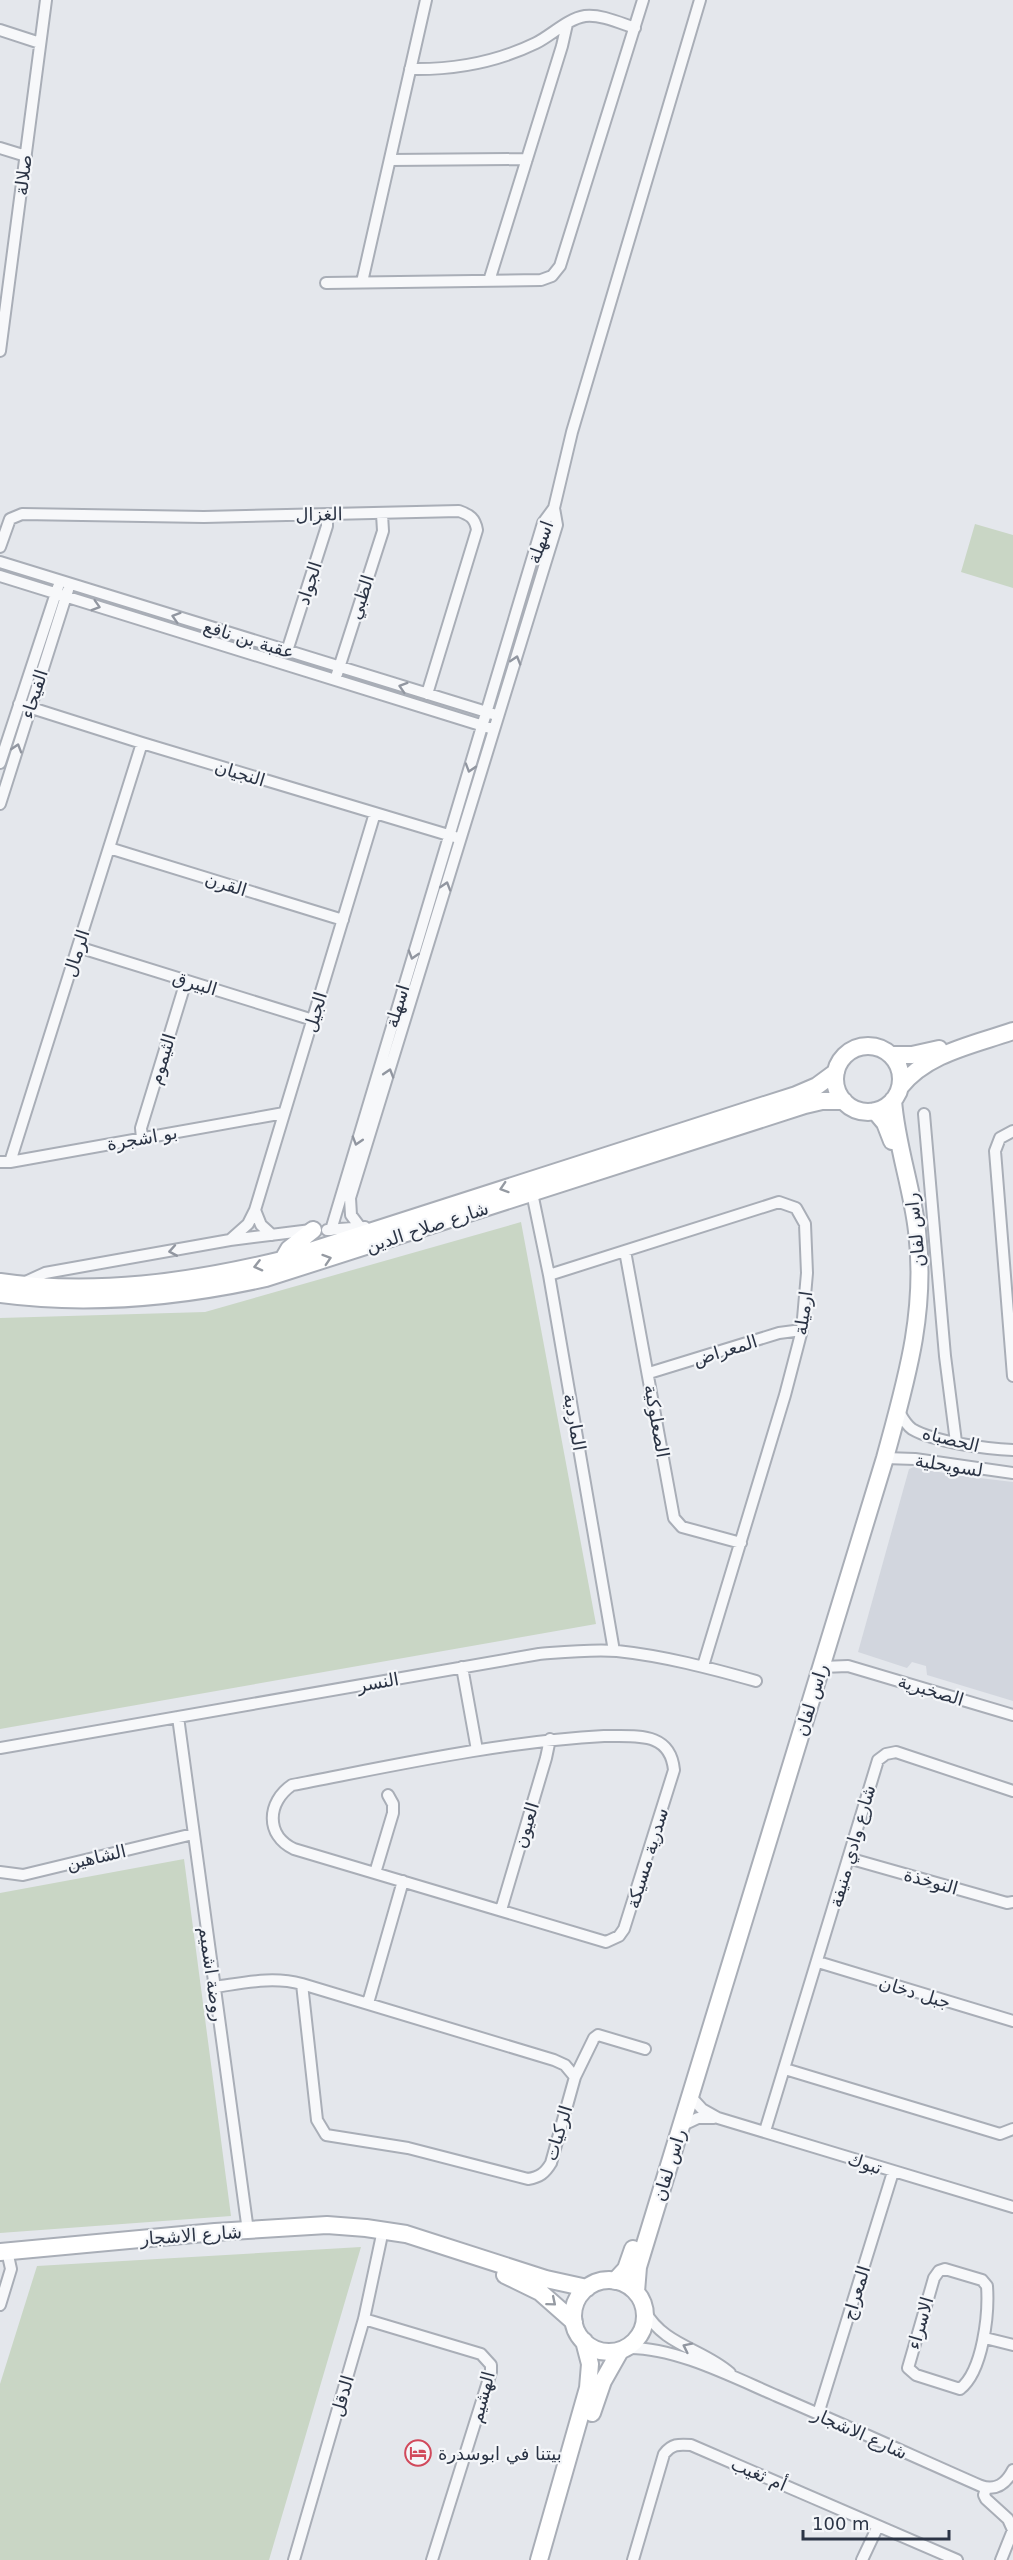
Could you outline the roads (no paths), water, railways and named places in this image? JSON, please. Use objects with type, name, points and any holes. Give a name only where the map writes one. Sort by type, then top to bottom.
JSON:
[{"type":"street","name":"صلالة","points":[[0,351],[46,0]]},
{"type":"street","points":[[362,282],[426,0]]},
{"type":"street","points":[[326,283],[541,280],[552,276],[560,266],[643,0]]},
{"type":"street","points":[[554,508],[572,432],[700,0]]},
{"type":"street","points":[[410,69],[450,68],[502,57],[538,42],[587,15],[634,28]]},
{"type":"street","points":[[489,281],[567,24]]},
{"type":"street","points":[[0,30],[40,43]]},
{"type":"street","points":[[0,148],[26,156]]},
{"type":"street","points":[[390,160],[527,159]]},
{"type":"street","name":"اسهلة","points":[[331,1230],[543,523],[554,508]]},
{"type":"street","name":"اسهلة","points":[[360,1227],[351,1215],[350,1198],[557,525],[554,508]]},
{"type":"street","name":"الغزال","points":[[0,547],[10,519],[22,514],[204,518],[459,512],[470,515],[476,521],[477,530],[427,694]]},
{"type":"street","name":"الظبي","points":[[335,681],[383,531],[382,513]]},
{"type":"street","name":"الجواد","points":[[287,651],[327,526],[327,514]]},
{"type":"street","name":"عقبة بن نافع","points":[[0,562],[499,716]]},
{"type":"street","name":"عقبة بن نافع","points":[[0,576],[495,730]]},
{"type":"street","name":"الفيحاء","points":[[0,763],[24,706],[65,582]]},
{"type":"street","name":"الفيحاء","points":[[0,804],[24,706]]},
{"type":"street","name":"النجيان","points":[[24,706],[461,838]]},
{"type":"street","name":"الرمال","points":[[5,1162],[78,947],[142,743]]},
{"type":"street","name":"الجيل","points":[[230,1240],[248,1224],[255,1210],[375,813]]},
{"type":"street","name":"القرن","points":[[109,848],[343,920]]},
{"type":"street","name":"البيرق","points":[[78,947],[313,1020]]},
{"type":"street","name":"الثيموم","points":[[142,1138],[141,1128],[186,981]]},
{"type":"street","points":[[891,1055],[921,1054],[1013,1023]]},
{"type":"street","points":[[896,1094],[900,1070],[891,1055],[880,1048],[861,1047],[851,1051],[843,1058],[836,1072],[837,1088],[844,1101],[855,1109],[875,1111],[896,1094],[916,1070],[933,1059],[1013,1031]]},
{"type":"street","name":"شارع صلاح الدين","points":[[286,1265],[383,1227],[531,1187],[796,1095],[817,1086],[836,1072]]},
{"type":"street","name":"راس لفان","points":[[636,2292],[638,2267],[680,2126],[901,1415],[914,1351],[920,1288],[918,1233],[908,1173],[894,1119],[896,1094]]},
{"type":"street","name":"شارع صلاح الدين","points":[[0,1294],[135,1285],[217,1276],[286,1265],[531,1187],[805,1105],[822,1101],[844,1101]]},
{"type":"street","name":"راس لفان","points":[[615,2281],[626,2269],[635,2243],[852,1545],[900,1376],[910,1319],[910,1232],[892,1141],[885,1123],[875,1111]]},
{"type":"street","name":"بو اشجرة","points":[[5,1162],[285,1113]]},
{"type":"street","name":"راس لفان","points":[[924,1114],[945,1356],[956,1442]]},
{"type":"street","points":[[1013,1131],[1000,1138],[995,1151],[1010,1290],[1013,1376]]},
{"type":"street","name":"الماردية","points":[[531,1187],[549,1275],[614,1651]]},
{"type":"street","name":"ارميلة","points":[[549,1275],[779,1202],[788,1203],[802,1214],[807,1238],[807,1273],[802,1330],[785,1395],[703,1666]]},
{"type":"street","points":[[255,1210],[261,1225],[272,1235]]},
{"type":"street","name":"شارع صلاح الدين","points":[[19,1291],[45,1273],[230,1240],[313,1230],[383,1227]]},
{"type":"street","points":[[286,1265],[289,1249],[313,1230]]},
{"type":"street","name":"الصعلوكية","points":[[625,1251],[674,1518],[682,1527],[741,1543]]},
{"type":"street","name":"شارع صلاح الدين","points":[[0,1282],[19,1291]]},
{"type":"street","name":"المعراض","points":[[649,1373],[779,1334],[802,1330]]},
{"type":"street","name":"الحصباه","points":[[901,1415],[918,1431],[956,1442],[1013,1450]]},
{"type":"street","name":"لسويحلية","points":[[889,1457],[1013,1473]]},
{"type":"street","name":"النسر","points":[[0,1748],[538,1654],[614,1651],[703,1666],[756,1681]]},
{"type":"street","name":"الصخبرية","points":[[824,1659],[1013,1715]]},
{"type":"street","points":[[462,1667],[477,1750]]},
{"type":"street","name":"روضة اشميم","points":[[178,1718],[248,2231]]},
{"type":"street","name":"سدرية مسيكة","points":[[604,1736],[656,1739],[669,1752],[674,1770],[624,1929],[620,1936],[606,1942],[285,1845],[274,1828],[273,1809],[281,1792],[292,1785],[477,1750],[550,1739],[604,1736]]},
{"type":"street","name":"العيون","points":[[501,1910],[550,1739]]},
{"type":"street","name":"شارع وادي منيفة","points":[[765,2132],[818,1962],[874,1768],[879,1760],[886,1754],[896,1752],[1013,1791]]},
{"type":"street","points":[[375,1873],[393,1813],[393,1804],[388,1795]]},
{"type":"street","name":"الشاهين","points":[[0,1872],[23,1875],[193,1834]]},
{"type":"street","name":"النوخذة","points":[[848,1858],[1007,1903],[1013,1902]]},
{"type":"street","points":[[368,2003],[403,1881]]},
{"type":"street","name":"جبل دخان","points":[[818,1962],[1013,2021]]},
{"type":"street","points":[[214,1987],[265,1979],[286,1980],[554,2060],[565,2065],[575,2077],[590,2045],[598,2035],[645,2049]]},
{"type":"street","name":"الركيات","points":[[302,1984],[317,2120],[326,2135],[333,2138],[408,2148],[528,2179],[538,2177],[551,2163],[575,2077]]},
{"type":"street","points":[[785,2069],[1000,2134],[1013,2129]]},
{"type":"street","name":"تبوك","points":[[690,2096],[702,2109],[717,2118],[1013,2207]]},
{"type":"street","name":"تبوك","points":[[680,2126],[698,2118],[717,2118]]},
{"type":"street","name":"المعراج","points":[[818,2414],[893,2172]]},
{"type":"street","name":"شارع الاشجار","points":[[3,2252],[327,2226],[406,2234],[546,2279],[587,2288]]},
{"type":"street","name":"شارع الاشجار","points":[[383,2230],[398,2238],[491,2270],[532,2288],[550,2300],[574,2322]]},
{"type":"street","name":"الدقل","points":[[294,2560],[364,2319],[383,2230]]},
{"type":"street","points":[[0,2305],[11,2269],[3,2252]]},
{"type":"street","name":"الاسراء","points":[[945,2269],[982,2280],[987,2286],[985,2338],[968,2383],[960,2389],[916,2375],[909,2368],[930,2289],[939,2271],[945,2269]]},
{"type":"street","points":[[539,2560],[588,2388],[590,2364],[584,2341],[574,2322],[574,2307],[587,2288],[598,2282],[623,2283],[636,2292],[645,2311],[645,2322],[641,2332],[623,2349],[599,2392],[548,2560]]},
{"type":"street","name":"شارع الاشجار","points":[[645,2311],[653,2325],[665,2336],[709,2358],[735,2378]]},
{"type":"street","name":"الهشيم","points":[[364,2319],[481,2354],[491,2365],[491,2372],[432,2560]]},
{"type":"street","points":[[985,2338],[1013,2345]]},
{"type":"street","points":[[584,2341],[605,2352],[623,2349]]},
{"type":"street","name":"شارع الاشجار","points":[[623,2349],[652,2349],[672,2354],[735,2378],[986,2488]]},
{"type":"street","name":"أم ثغيب","points":[[633,2560],[664,2454],[670,2447],[678,2444],[691,2445],[957,2560]]},
{"type":"street","points":[[1001,2560],[1013,2530],[1008,2519],[984,2495],[986,2488],[1000,2486],[1013,2470]]},
{"type":"street","points":[[862,2560],[878,2526]]},
{"type":"place","name":"بيتنا في ابوسدرة","points":[[418,2453]]}]
